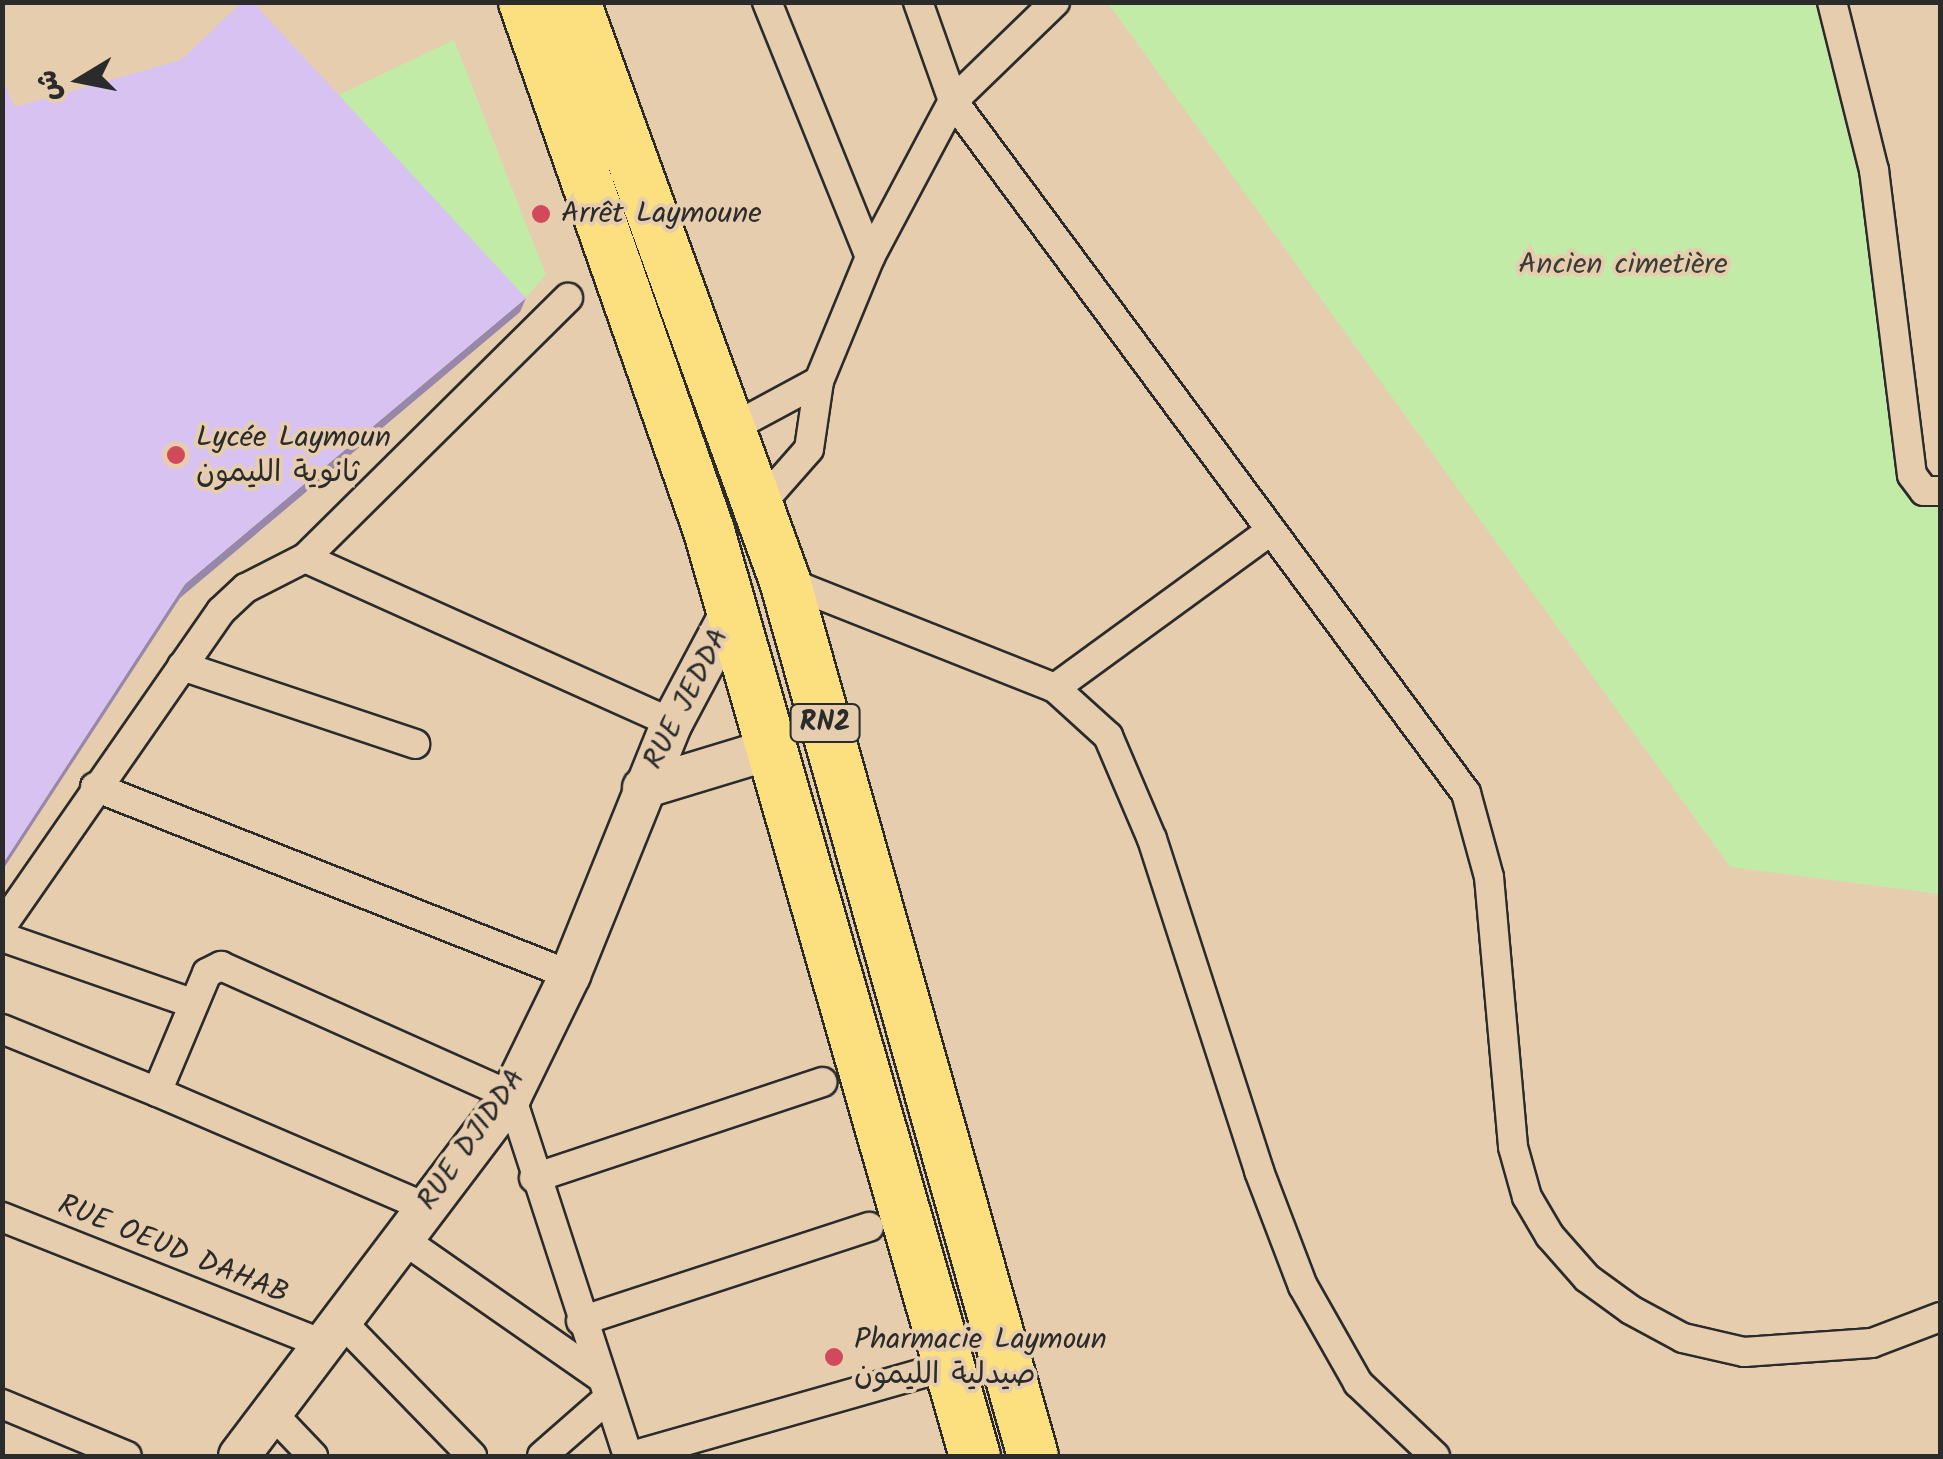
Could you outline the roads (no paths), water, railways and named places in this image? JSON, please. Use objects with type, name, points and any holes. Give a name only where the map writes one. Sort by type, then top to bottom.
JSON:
[{"type":"highway","name":"RN2","points":[[524,2],[732,610],[775,748],[975,1456]]},
{"type":"highway","name":"RN2","points":[[575,2],[785,581],[1033,1456]]},
{"type":"street","points":[[767,2],[870,257]]},
{"type":"street","points":[[918,2],[953,101],[1444,760],[1476,818],[1490,877],[1513,1147],[1527,1198],[1550,1236],[1587,1278],[1630,1310],[1683,1338],[1744,1352],[1872,1343],[1940,1317]]},
{"type":"street","points":[[758,507],[809,449],[819,382],[870,257],[953,101],[1055,2]]},
{"type":"street","points":[[1832,2],[1874,170],[1912,475],[1924,492],[1940,492]]},
{"type":"street","points":[[2,926],[182,666],[246,588],[304,558],[568,298]]},
{"type":"street","points":[[730,430],[819,382]]},
{"type":"street","points":[[1055,688],[1270,531]]},
{"type":"street","points":[[304,558],[672,722]]},
{"type":"street","points":[[785,581],[1055,688],[1108,736],[1121,760],[1259,1171],[1326,1333],[1358,1383],[1434,1456]]},
{"type":"street","name":"RUE JEDDA","points":[[643,788],[672,722],[732,610]]},
{"type":"street","points":[[182,666],[415,744]]},
{"type":"street","points":[[643,788],[775,748]]},
{"type":"street","points":[[95,787],[570,975]]},
{"type":"street","name":"RUE DJIDDA","points":[[238,1456],[511,1096],[570,975],[643,788]]},
{"type":"street","points":[[2,937],[194,1004]]},
{"type":"street","points":[[157,1092],[207,973],[221,966],[511,1096],[581,1321],[630,1456],[948,1366]]},
{"type":"street","points":[[2,1029],[157,1092],[413,1222],[604,1387]]},
{"type":"street","points":[[534,1178],[822,1082]]},
{"type":"street","name":"RUE OEUD DAHAB","points":[[2,1217],[330,1331]]},
{"type":"street","points":[[581,1321],[870,1227]]},
{"type":"street","points":[[330,1331],[472,1456]]},
{"type":"street","points":[[542,1456],[604,1387]]},
{"type":"street","points":[[2,1404],[127,1456]]},
{"type":"street","points":[[271,1412],[313,1456]]},
{"type":"place","name":"Arrêt Laymoune","points":[[541,214]]},
{"type":"place","name":"Lycée Laymoun ثانوية الليمون","points":[[176,455]]},
{"type":"place","name":"Pharmacie Laymoun صيدلية الليمون","points":[[834,1357]]},
{"type":"park label","name":"Ancien cimetière","points":[[1623,265]]}]
